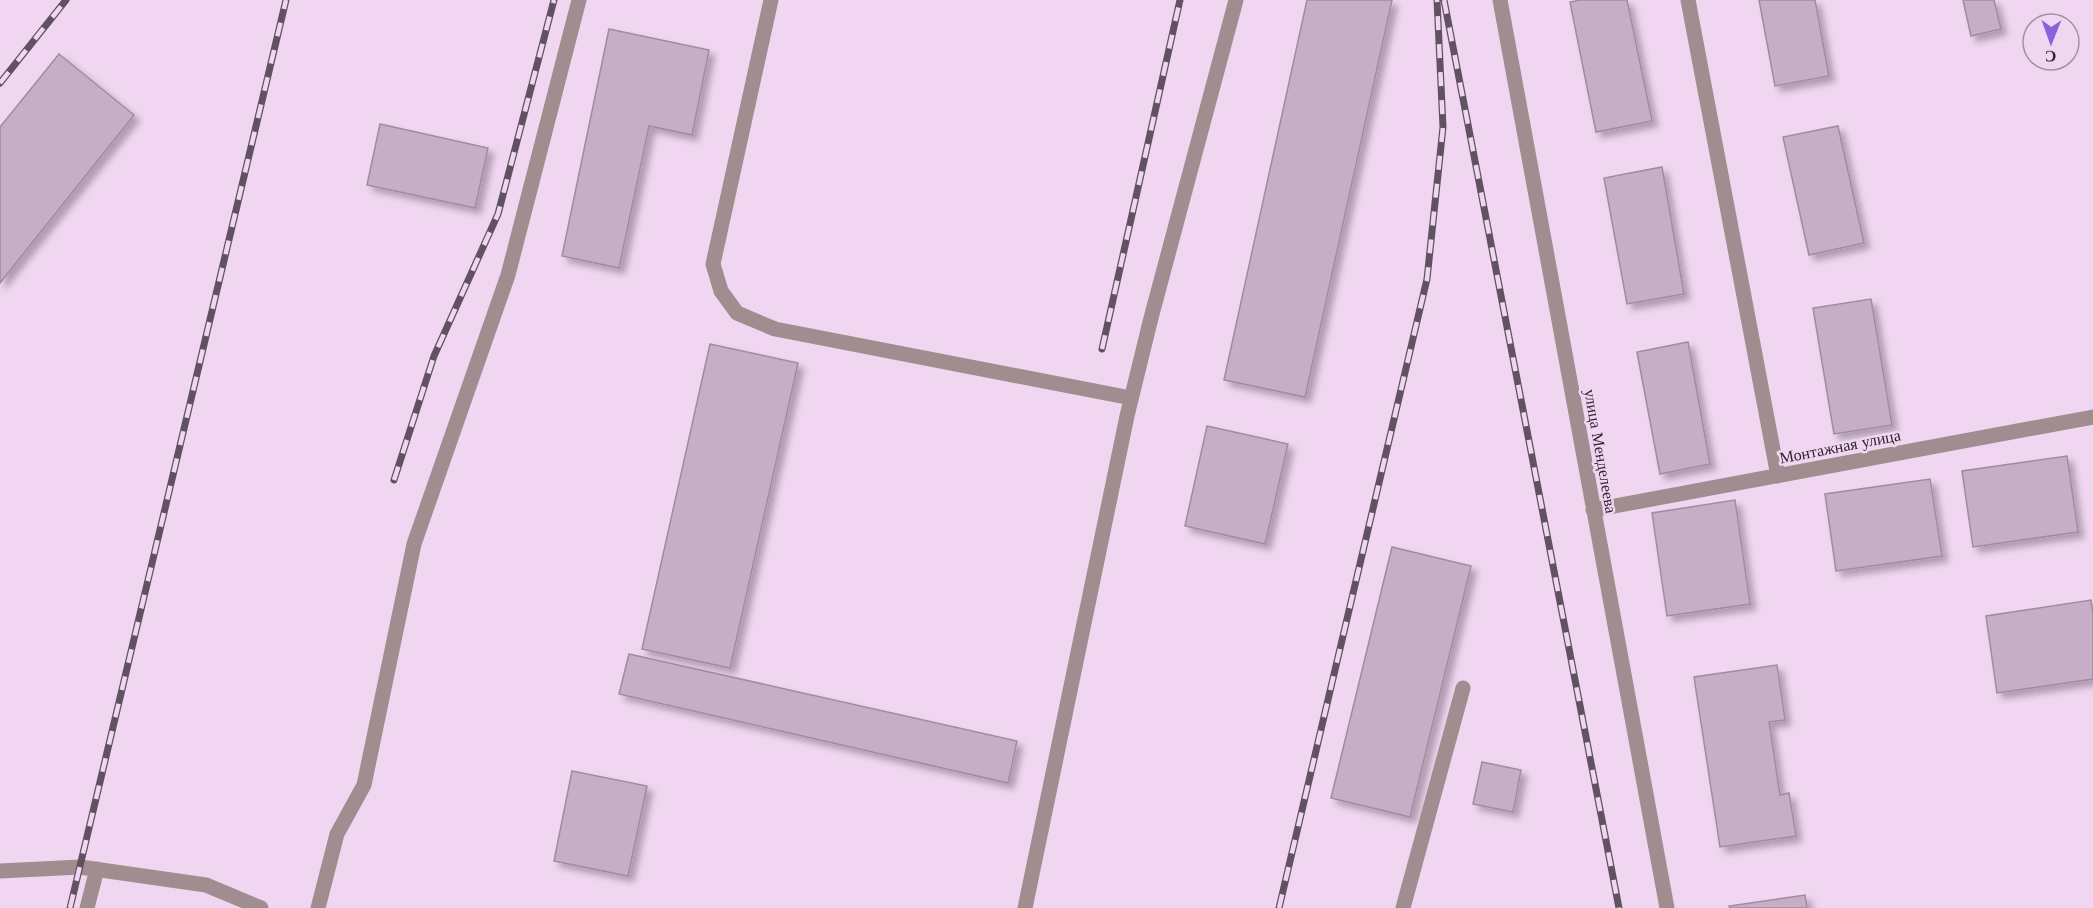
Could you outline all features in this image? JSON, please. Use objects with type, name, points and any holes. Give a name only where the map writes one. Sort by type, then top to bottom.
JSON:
[{"type":"street","points":[[318,908],[337,834],[364,785],[414,543],[508,275],[579,0]]},
{"type":"street","points":[[771,0],[712,264],[721,291],[736,313],[775,329],[1131,398]]},
{"type":"street","points":[[1025,908],[1131,398],[1236,0]]},
{"type":"street","name":"улица Менделеева","points":[[1500,0],[1667,908]]},
{"type":"street","points":[[1688,0],[1778,476]]},
{"type":"street","name":"Монтажная улица","points":[[1593,510],[2093,417]]},
{"type":"street","points":[[1403,908],[1463,688]]},
{"type":"street","points":[[0,871],[80,867],[96,869],[206,885],[261,908]]},
{"type":"street","points":[[87,908],[96,869]]},
{"type":"building","points":[[1307,0],[1392,0],[1305,397],[1224,380]]},
{"type":"building","points":[[1627,0],[1652,121],[1596,132],[1570,2]]},
{"type":"building","points":[[1759,0],[1815,0],[1829,76],[1775,86]]},
{"type":"building","points":[[1963,0],[1994,0],[2001,29],[1971,36]]},
{"type":"building","points":[[609,29],[709,50],[692,135],[649,126],[619,268],[562,256]]},
{"type":"building","points":[[59,54],[134,115],[0,283],[0,127]]},
{"type":"building","points":[[380,124],[488,148],[475,208],[367,185]]},
{"type":"building","points":[[1838,126],[1864,243],[1809,255],[1783,137]]},
{"type":"building","points":[[1662,167],[1684,294],[1627,304],[1604,178]]},
{"type":"building","points":[[1871,299],[1892,425],[1834,434],[1813,308]]},
{"type":"building","points":[[1688,342],[1710,464],[1660,474],[1637,352]]},
{"type":"building","points":[[710,344],[798,363],[730,668],[642,649]]},
{"type":"building","points":[[1207,426],[1288,444],[1265,544],[1185,526]]},
{"type":"building","points":[[2067,456],[2078,532],[1973,547],[1962,471]]},
{"type":"building","points":[[1930,479],[1942,556],[1836,571],[1825,494]]},
{"type":"building","points":[[1735,500],[1750,604],[1667,616],[1652,513]]},
{"type":"building","points":[[1392,547],[1471,566],[1410,817],[1331,798]]},
{"type":"building","points":[[2091,600],[2093,679],[1997,693],[1986,616]]},
{"type":"building","points":[[629,654],[1017,741],[1008,783],[619,694]]},
{"type":"building","points":[[1777,665],[1785,720],[1769,722],[1780,795],[1789,793],[1796,836],[1720,847],[1694,677]]},
{"type":"building","points":[[1482,762],[1521,770],[1513,812],[1473,804]]},
{"type":"building","points":[[572,771],[647,786],[628,876],[554,861]]},
{"type":"building","points":[[1805,895],[1807,908],[1730,908],[1729,906]]},
{"type":"railway","points":[[0,83],[66,0]]},
{"type":"railway","points":[[70,908],[286,0]]},
{"type":"railway","points":[[394,480],[434,356],[498,214],[554,0]]},
{"type":"railway","points":[[1102,349],[1180,0]]},
{"type":"railway","points":[[1279,908],[1427,279],[1443,127],[1437,0]]},
{"type":"railway","points":[[1444,0],[1619,908]]}]
